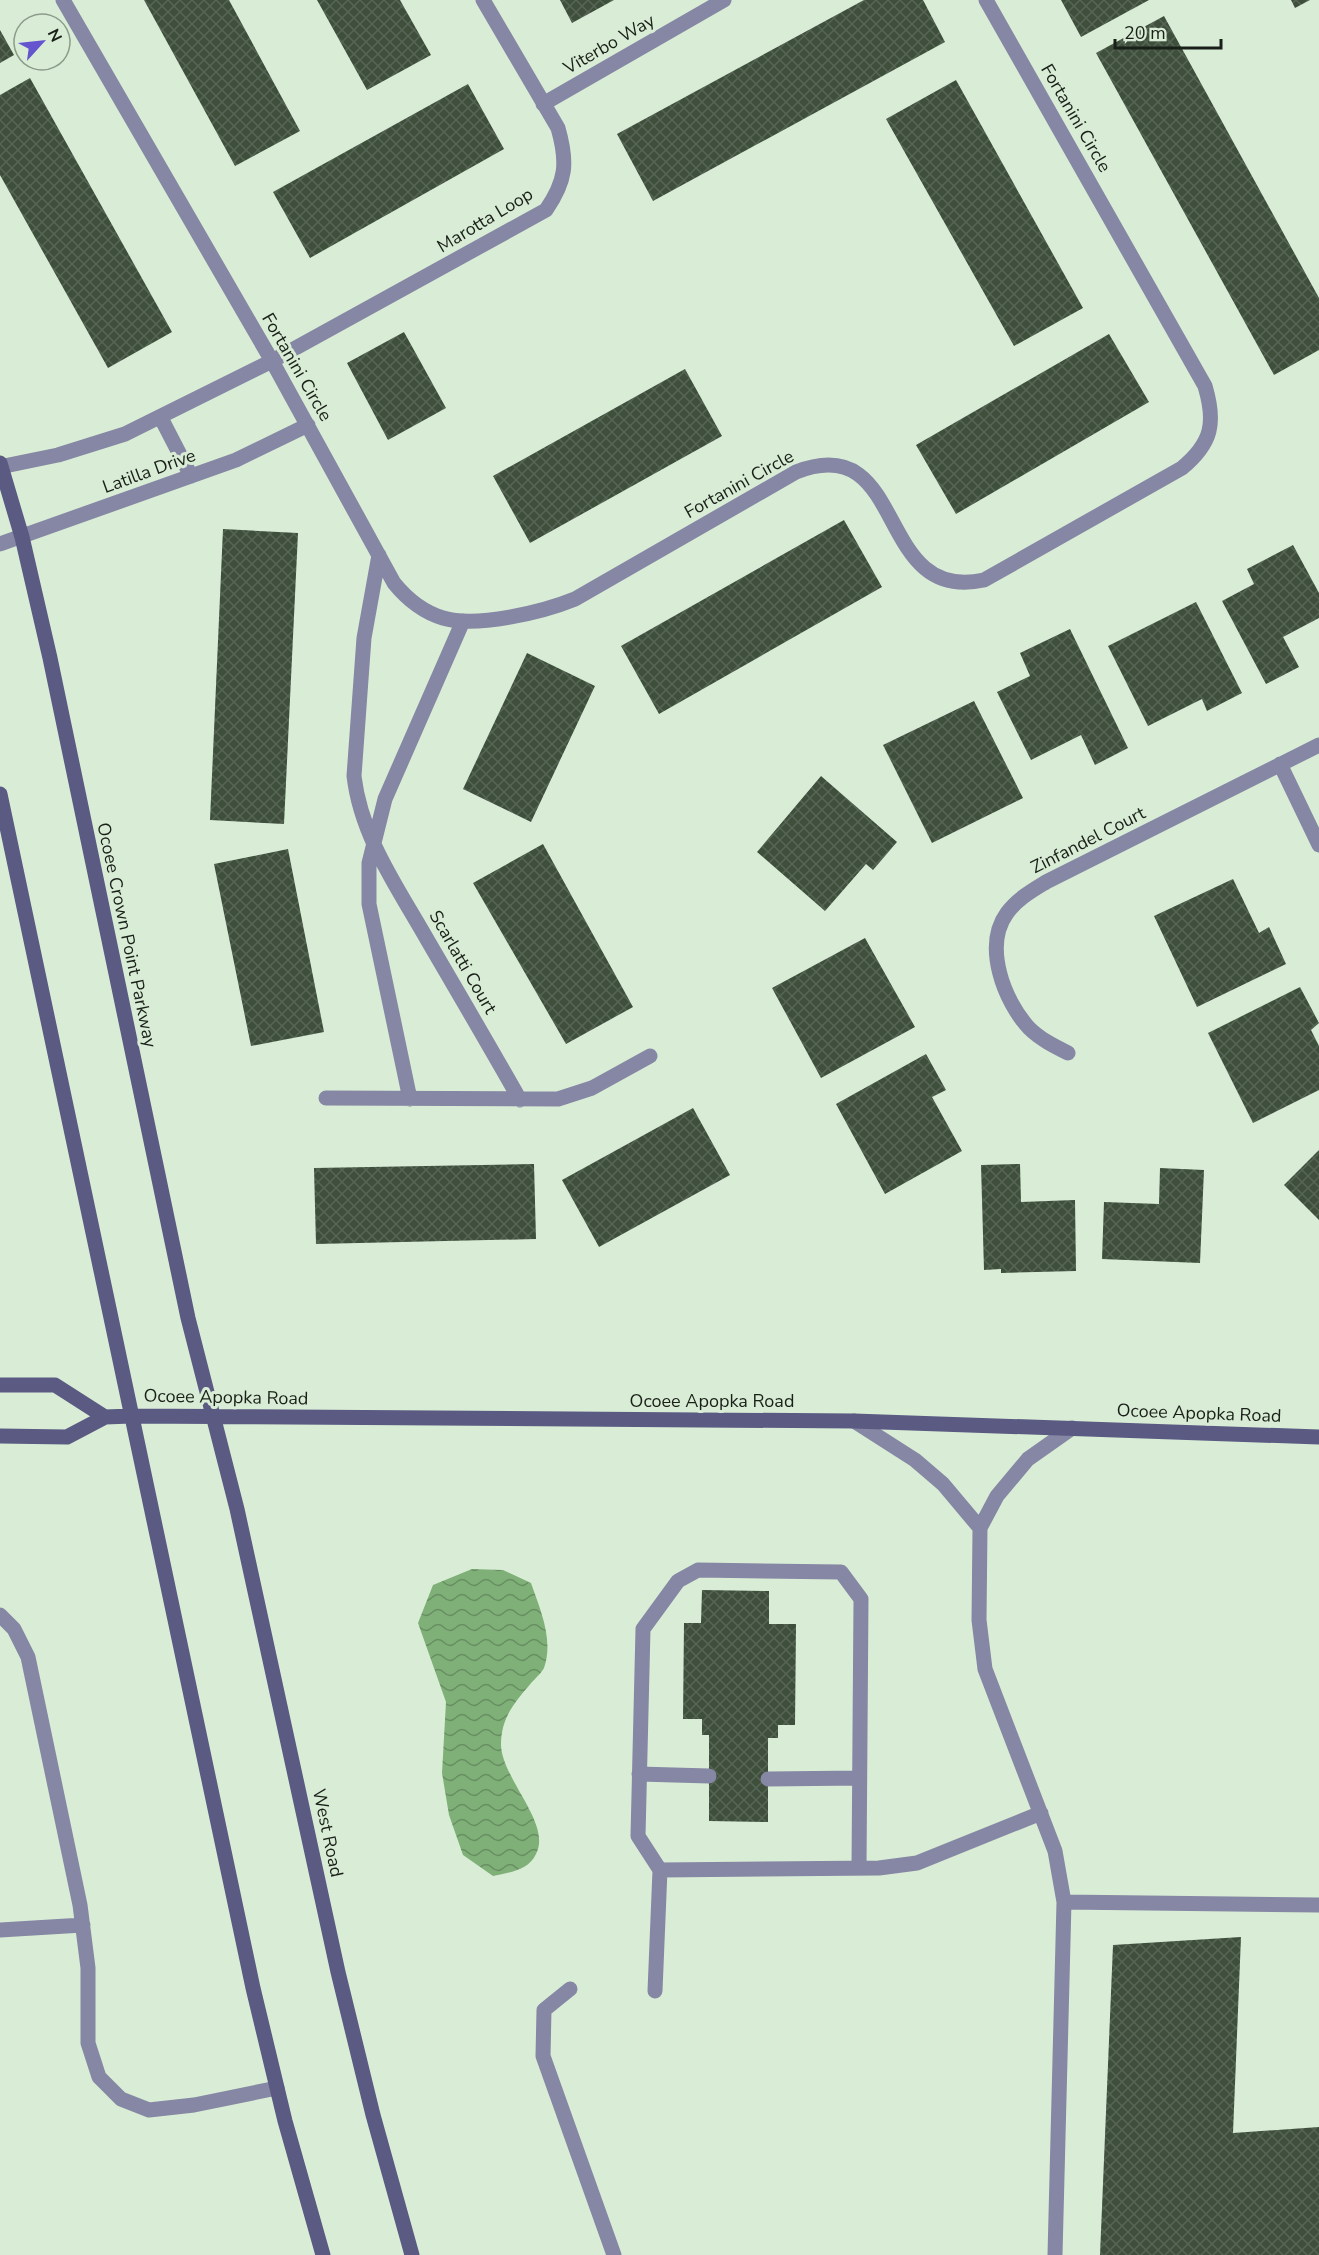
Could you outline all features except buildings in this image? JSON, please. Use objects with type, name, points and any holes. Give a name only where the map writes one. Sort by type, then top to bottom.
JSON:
[{"type":"street","name":"Fortanini Circle","points":[[63,0],[308,424],[394,583],[406,597],[443,618],[463,621],[544,609],[575,599],[796,472],[824,465],[839,466],[855,472],[869,483],[918,563],[934,576],[957,583],[984,580],[1182,468],[1196,456],[1206,442],[1211,424],[1211,407],[1205,386],[986,0]]},
{"type":"street","name":"Marotta Loop","points":[[272,361],[546,210],[559,191],[564,172],[564,149],[558,128],[483,0]]},
{"type":"street","name":"Viterbo Way","points":[[543,104],[724,0]]},
{"type":"street","points":[[0,466],[88,447],[162,418],[251,369],[272,361]]},
{"type":"street","points":[[162,418],[190,476]]},
{"type":"street","name":"Latilla Drive","points":[[0,544],[236,460],[308,424]]},
{"type":"street","name":"Ocoee Crown Point Parkway","points":[[0,466],[22,537],[188,1318],[215,1416]]},
{"type":"street","name":"Scarlatti Court","points":[[380,555],[364,638],[354,776],[356,798],[372,843],[520,1100]]},
{"type":"street","name":"Scarlatti Court","points":[[410,1099],[369,904],[369,863],[372,843],[385,799],[463,621]]},
{"type":"street","name":"Zinfandel Court","points":[[1068,1053],[1047,1042],[1029,1027],[1015,1007],[1003,983],[998,960],[998,934],[1006,914],[1024,896],[1046,882],[1319,745]]},
{"type":"street","points":[[1280,764],[1319,844]]},
{"type":"street","points":[[0,794],[253,1988],[277,2088],[323,2255]]},
{"type":"street","points":[[326,1098],[558,1099],[575,1095],[650,1056]]},
{"type":"street","points":[[0,1384],[55,1385],[105,1417]]},
{"type":"street","name":"Ocoee Apopka Road","points":[[0,1437],[68,1437],[105,1417],[131,1416],[854,1421],[1319,1437]]},
{"type":"street","name":"West Road","points":[[215,1416],[338,1972],[373,2115],[412,2255]]},
{"type":"street","points":[[854,1421],[915,1460],[943,1484],[980,1528]]},
{"type":"street","points":[[1055,2255],[1064,1902],[1055,1851],[985,1669],[979,1620],[980,1528],[997,1496],[1028,1459],[1072,1428]]},
{"type":"street","points":[[655,1991],[660,1870],[638,1836],[643,1629],[678,1581],[698,1570],[841,1572],[861,1599],[859,1868]]},
{"type":"street","points":[[0,1615],[15,1629],[28,1657],[83,1926],[88,1968],[88,2043],[99,2077],[121,2099],[149,2110],[194,2105],[277,2088]]},
{"type":"street","points":[[639,1774],[709,1776]]},
{"type":"street","points":[[768,1779],[859,1778]]},
{"type":"street","points":[[660,1870],[859,1868],[917,1863],[1041,1813]]},
{"type":"street","points":[[1064,1902],[1319,1905]]},
{"type":"street","points":[[0,1930],[83,1926]]},
{"type":"street","points":[[570,1989],[544,2010],[543,2056],[614,2255]]},
{"type":"water","points":[[472,1569],[503,1570],[531,1583],[547,1636],[547,1657],[544,1668],[510,1710],[503,1726],[501,1745],[509,1772],[532,1815],[539,1842],[533,1860],[528,1864],[518,1870],[493,1876],[463,1855],[449,1815],[442,1773],[446,1702],[418,1623],[433,1585]]}]
